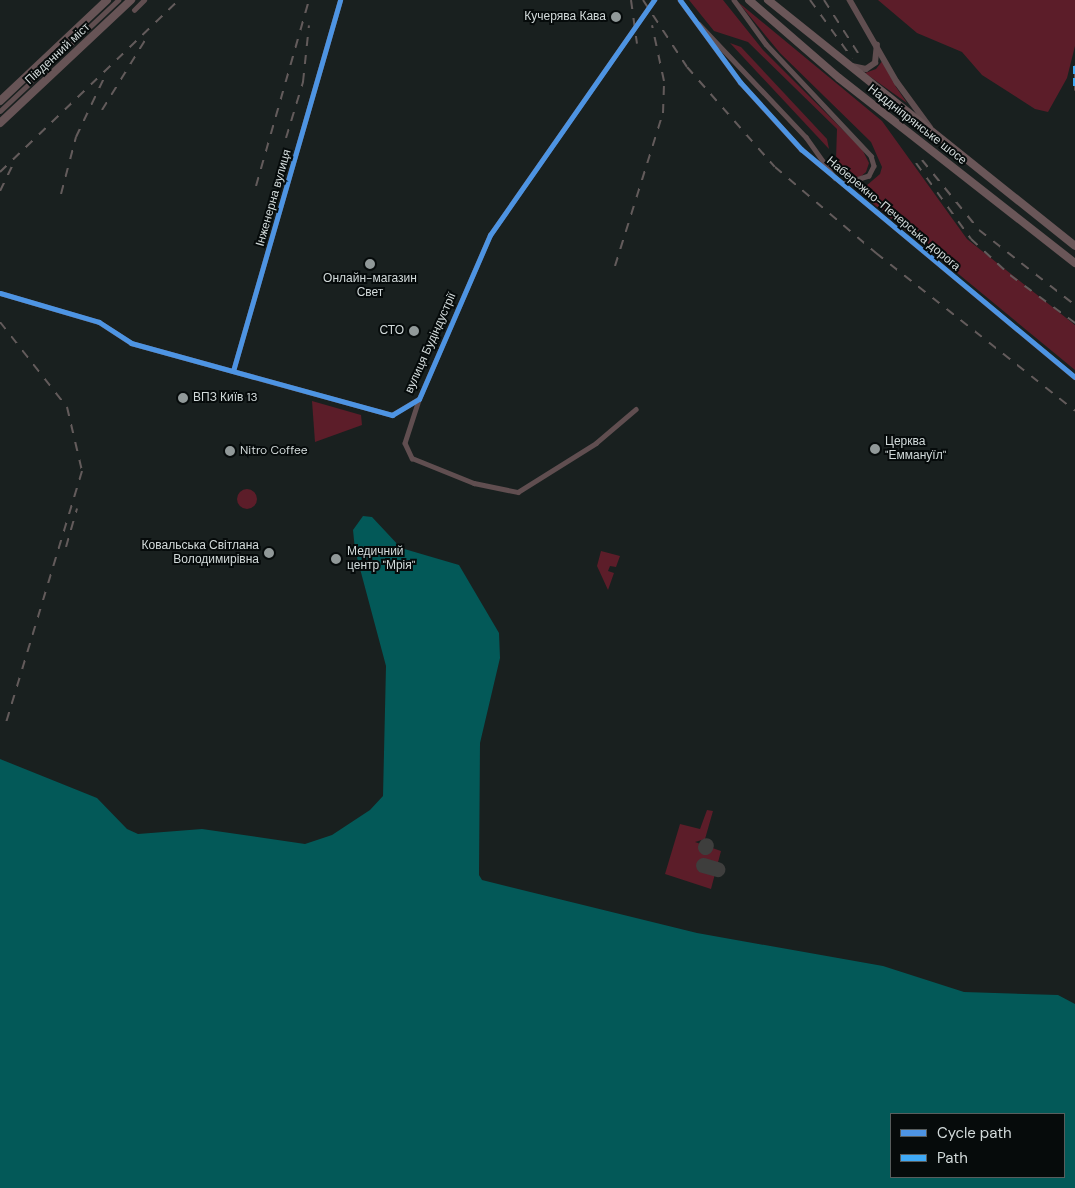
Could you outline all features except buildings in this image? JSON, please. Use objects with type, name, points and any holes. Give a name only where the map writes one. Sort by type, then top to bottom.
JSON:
[{"type":"highway","name":"Південний міст","points":[[0,101],[107,0]]},
{"type":"highway","name":"Південний міст","points":[[0,124],[131,0]]},
{"type":"main road","name":"Наддніпрянське шосе","points":[[749,0],[839,78],[1075,263]]},
{"type":"main road","name":"Наддніпрянське шосе","points":[[768,0],[839,61],[1075,246]]},
{"type":"street","points":[[0,111],[118,0]]},
{"type":"street","points":[[134,10],[144,0]]},
{"type":"street","name":"Інженерна вулиця","points":[[233,371],[340,0]]},
{"type":"street","name":"вулиця Будіндустрії","points":[[0,293],[99,322],[131,343],[392,415],[419,400],[490,235],[654,0]]},
{"type":"street","name":"Набережно-Печерська дорога","points":[[680,0],[758,102],[836,178],[1075,377]]},
{"type":"street","points":[[734,0],[766,44],[871,156],[874,166],[869,176],[843,184]]},
{"type":"street","points":[[850,0],[877,40],[909,101],[946,145]]},
{"type":"street","name":"Набережно-Печерська дорога","points":[[696,22],[748,71],[832,167],[836,178]]},
{"type":"street","points":[[839,61],[870,66],[878,57],[877,40]]},
{"type":"street","points":[[1075,66],[1075,90]]},
{"type":"street","points":[[419,400],[405,443],[412,458],[474,483],[518,492],[596,443],[636,409]]},
{"type":"shaded area","points":[[689,0],[723,0],[763,50],[862,149],[869,163],[866,172],[858,179],[842,175],[836,159],[837,129],[748,42],[714,31]]},
{"type":"shaded area","points":[[878,0],[1075,0],[1075,46],[1067,78],[1048,112],[1035,109],[982,75],[962,52],[917,33]]},
{"type":"shaded area","points":[[738,2],[882,121],[967,239],[1075,325],[1075,370],[859,192],[880,174],[882,167],[871,142],[780,53]]},
{"type":"shaded area","points":[[730,43],[741,47],[827,139],[829,149]]},
{"type":"shaded area","points":[[883,60],[896,87],[907,103],[865,73],[876,69]]},
{"type":"shaded area","points":[[312,401],[361,415],[362,425],[315,442]]},
{"type":"shaded area","points":[[247,489],[254,492],[257,499],[254,506],[247,509],[240,506],[237,499],[240,492]]},
{"type":"shaded area","points":[[601,551],[620,556],[616,567],[610,566],[608,571],[614,573],[608,590],[597,566]]},
{"type":"shaded area","points":[[707,810],[713,811],[705,839],[695,842],[721,851],[711,889],[665,874],[680,824],[700,829]]},
{"type":"water","points":[[363,516],[372,517],[401,548],[459,565],[499,633],[500,658],[480,743],[479,875],[482,880],[697,933],[883,966],[964,992],[1058,995],[1075,1004],[1075,1188],[0,1188],[0,759],[97,798],[127,829],[138,834],[202,829],[305,844],[332,835],[370,810],[383,796],[386,666],[355,550],[353,530]]},
{"type":"taxiway","points":[[703,865],[717,869]]},
{"type":"railway","points":[[0,172],[179,0]]},
{"type":"railway","points":[[256,186],[309,0]]},
{"type":"railway","points":[[631,0],[637,44]]},
{"type":"railway","points":[[643,0],[687,67],[775,167],[876,253],[1075,411]]},
{"type":"railway","points":[[810,0],[852,58]]},
{"type":"railway","points":[[824,0],[858,53]]},
{"type":"railway","points":[[286,138],[303,82],[309,25]]},
{"type":"railway","points":[[615,266],[663,113],[664,81],[652,25]]},
{"type":"railway","points":[[102,110],[147,37]]},
{"type":"railway","points":[[61,194],[76,137],[105,76]]},
{"type":"railway","points":[[922,160],[979,230],[1075,305]]},
{"type":"railway","points":[[916,163],[971,239],[1010,275],[1075,323]]},
{"type":"railway","points":[[0,191],[13,164]]},
{"type":"railway","points":[[0,322],[67,407],[82,471],[6,723]]},
{"type":"railway","points":[[66,547],[77,509]]},
{"type":"marked path","points":[[1075,66],[1075,89]]},
{"type":"cycle path","points":[[233,371],[340,0]]},
{"type":"cycle path","points":[[0,293],[99,322],[131,343],[392,415],[419,399],[490,235],[654,0]]},
{"type":"cycle path","points":[[680,0],[740,82],[801,149],[1075,377]]},
{"type":"place","name":"Кучерява Кава","points":[[616,17]]},
{"type":"place","name":"Онлайн-магазин Свет","points":[[370,264]]},
{"type":"place","name":"СТО","points":[[414,331]]},
{"type":"place","name":"ВПЗ Київ 13","points":[[183,398]]},
{"type":"place","name":"Церква \"Еммануїл\"","points":[[875,449]]},
{"type":"place","name":"Nitro Coffee","points":[[230,451]]},
{"type":"place","name":"Ковальська Світлана Володимирівна","points":[[269,553]]},
{"type":"place","name":"Медичний центр \"Мрія\"","points":[[336,559]]}]
